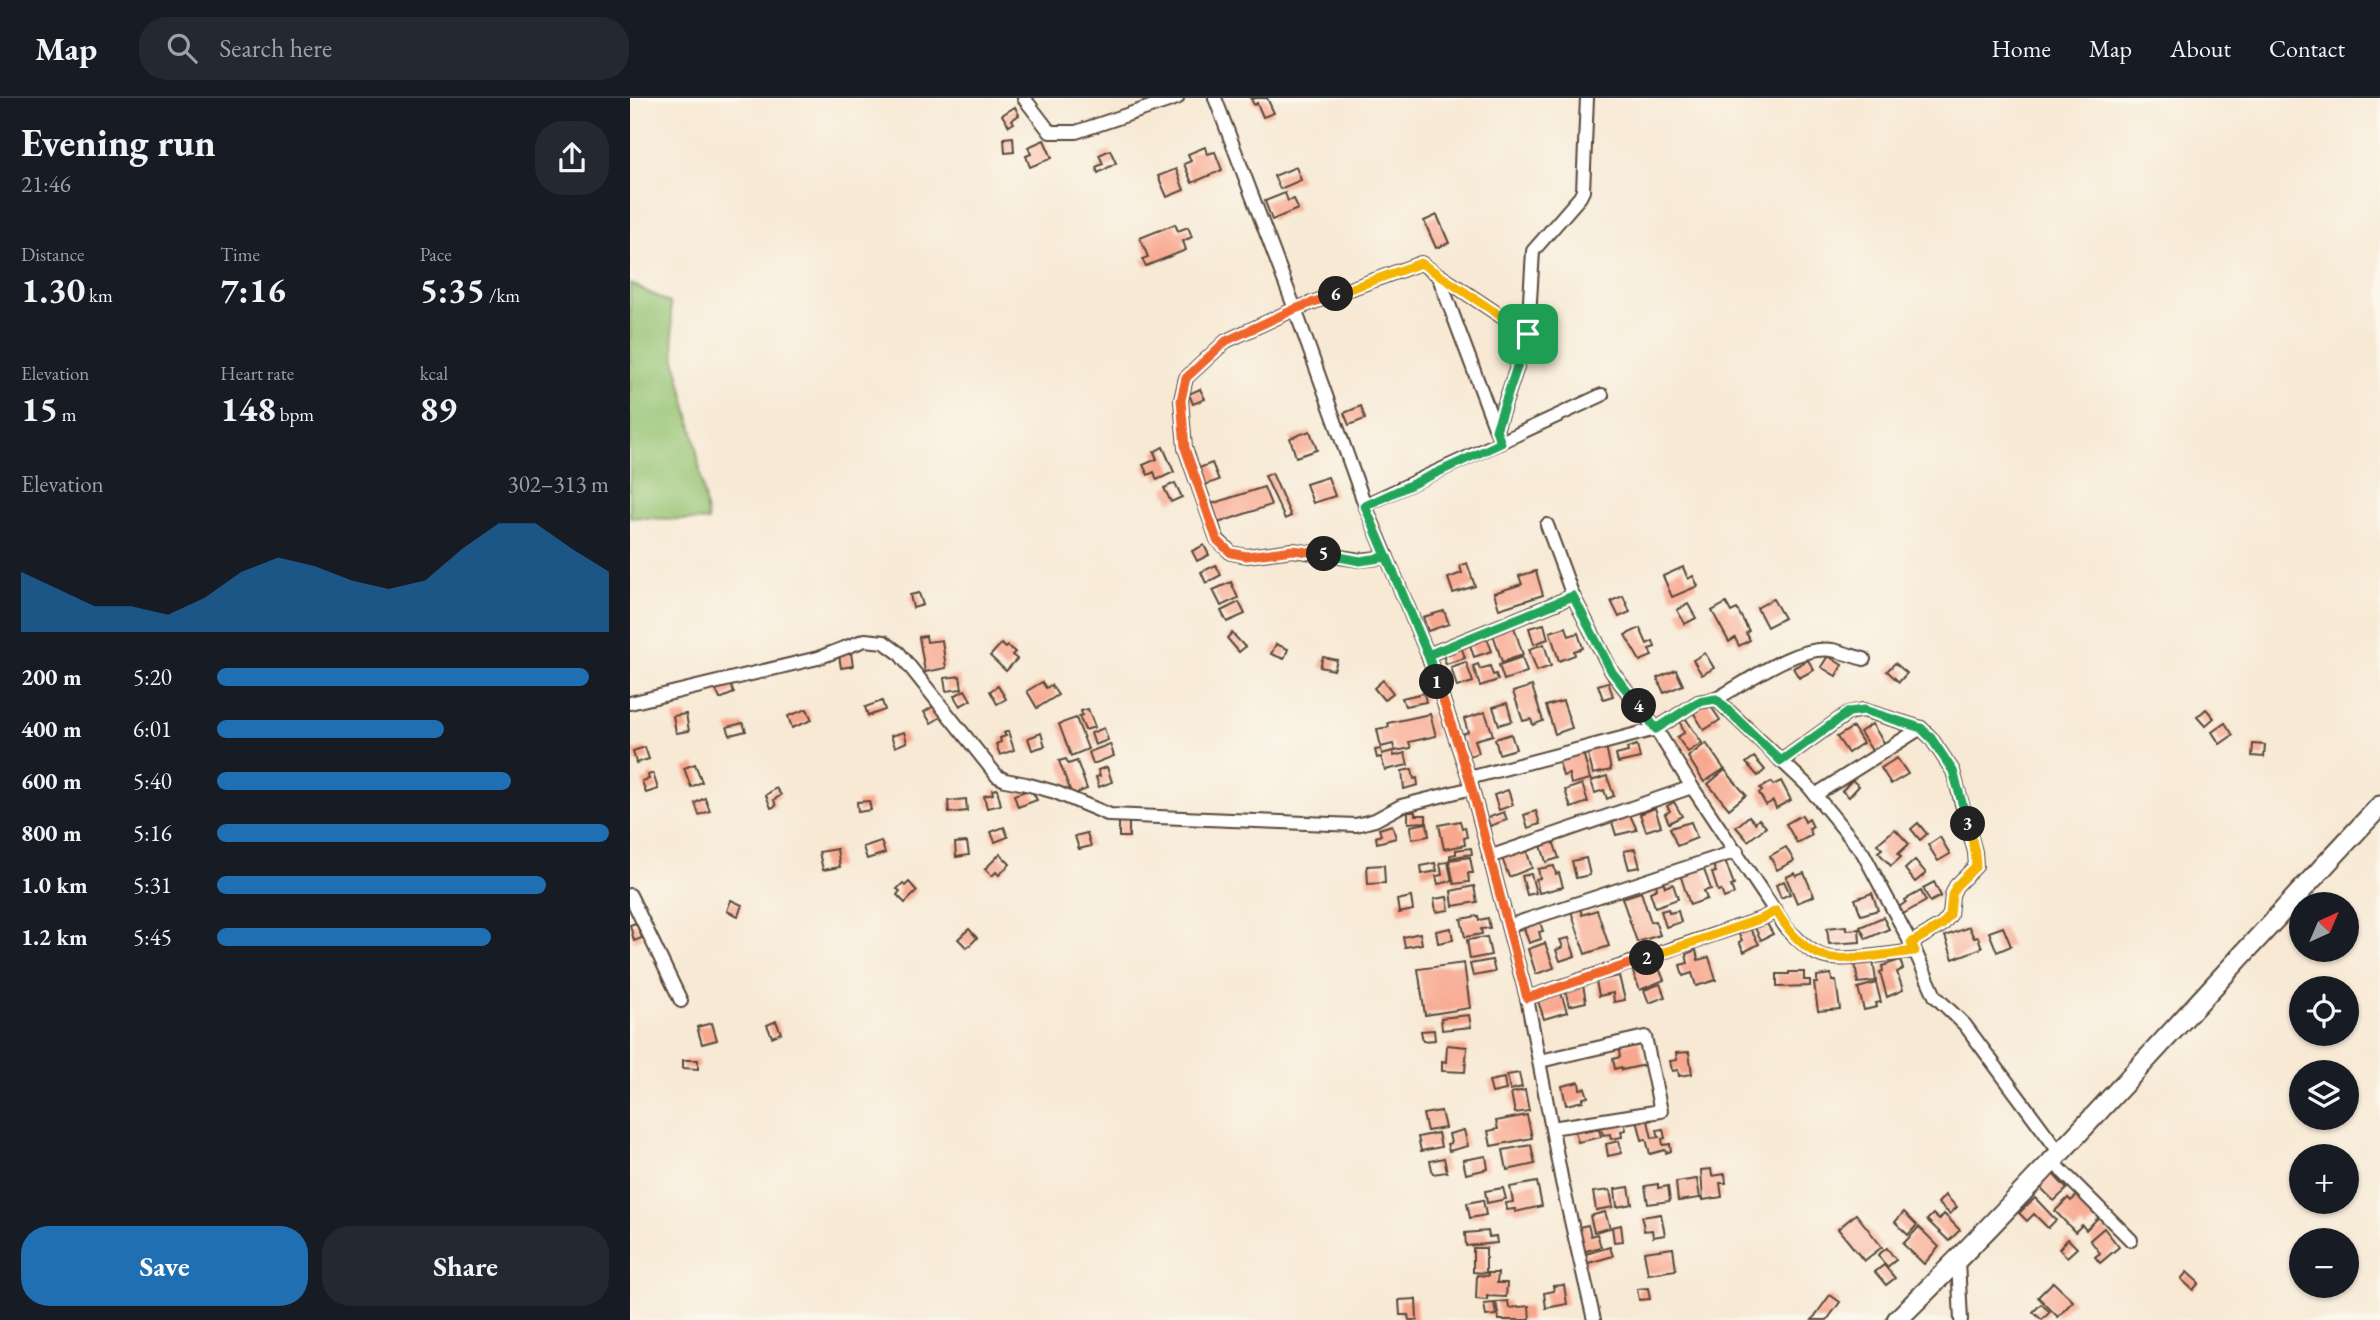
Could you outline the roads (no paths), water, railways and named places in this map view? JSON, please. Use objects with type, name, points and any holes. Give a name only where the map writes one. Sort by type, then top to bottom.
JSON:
[{"type":"street","points":[[1024,98],[1050,132],[1076,132],[1177,98]]},
{"type":"street","points":[[1214,98],[1295,309],[1365,506],[1428,655],[1471,783],[1527,998],[1594,1320]]},
{"type":"street","points":[[1499,437],[1528,334],[1533,251],[1583,191],[1587,98]]},
{"type":"street","points":[[1387,557],[1360,561],[1293,550],[1247,556],[1231,553],[1217,540],[1185,448],[1181,400],[1186,378],[1226,341],[1295,309],[1421,263],[1528,334]]},
{"type":"street","points":[[1438,275],[1499,437]]},
{"type":"street","points":[[1365,506],[1499,437],[1602,395]]},
{"type":"street","points":[[1547,525],[1573,596],[1612,672],[1656,729],[1787,929],[1807,947],[1824,957],[1857,958],[1913,947],[1942,925],[1950,915],[1956,886],[1976,866],[1975,852],[1953,771],[1931,738],[1921,728],[1864,710],[1849,712],[1781,761]]},
{"type":"street","points":[[1428,655],[1573,596]]},
{"type":"street","points":[[630,703],[818,658],[865,640],[884,642],[899,653],[997,776],[1005,780],[1055,792],[1110,815],[1356,825],[1375,820],[1401,806],[1471,783],[1656,729],[1698,702],[1716,699],[1794,656],[1831,650],[1864,659]]},
{"type":"street","points":[[1716,699],[1815,795],[1863,853],[1913,947],[1935,996],[1965,1025],[2056,1157],[2131,1240]]},
{"type":"street","points":[[1815,795],[1921,728]]},
{"type":"street","points":[[1489,857],[1692,787]]},
{"type":"street","points":[[1897,1320],[1958,1261],[2056,1157],[2380,806]]},
{"type":"street","points":[[1508,926],[1737,852]]},
{"type":"street","points":[[630,895],[681,1001]]},
{"type":"street","points":[[1527,998],[1776,911]]},
{"type":"street","points":[[1540,1061],[1645,1037],[1661,1111],[1552,1128]]},
{"type":"street","points":[[1958,1261],[1961,1320]]}]
